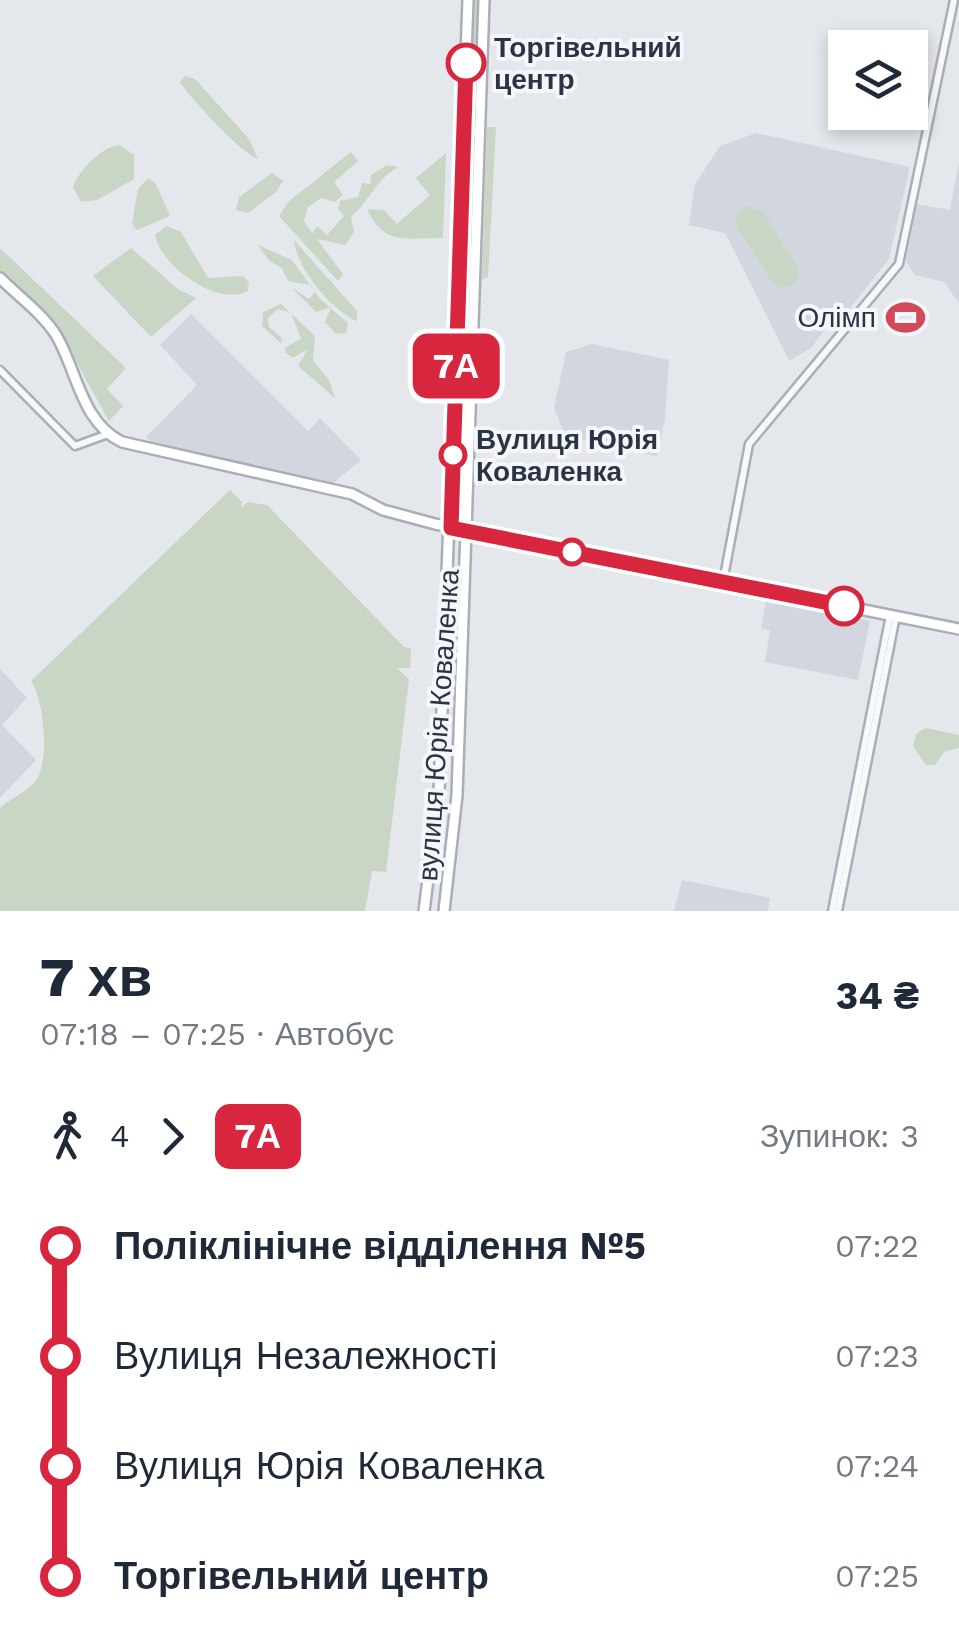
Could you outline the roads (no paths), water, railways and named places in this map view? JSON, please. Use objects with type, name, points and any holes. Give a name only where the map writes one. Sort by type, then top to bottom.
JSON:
[{"type":"main road","name":"вулиця Юрія Коваленка","points":[[424,911],[440,792],[468,0]]},
{"type":"main road","name":"вулиця Юрія Коваленка","points":[[444,911],[458,795],[484,0]]},
{"type":"main road","points":[[0,278],[55,333],[81,395],[108,434],[165,454],[352,494],[383,510],[451,528],[959,629]]},
{"type":"street","points":[[723,582],[749,444],[899,264],[954,0]]},
{"type":"street","points":[[0,370],[75,446],[108,434]]},
{"type":"street","points":[[835,911],[893,616]]},
{"type":"place","name":"Торгівельний центр","points":[[466,63]]},
{"type":"place","name":"Олімп","points":[[906,317]]},
{"type":"place","name":"Вулиця Юрія Коваленка","points":[[453,455]]}]
